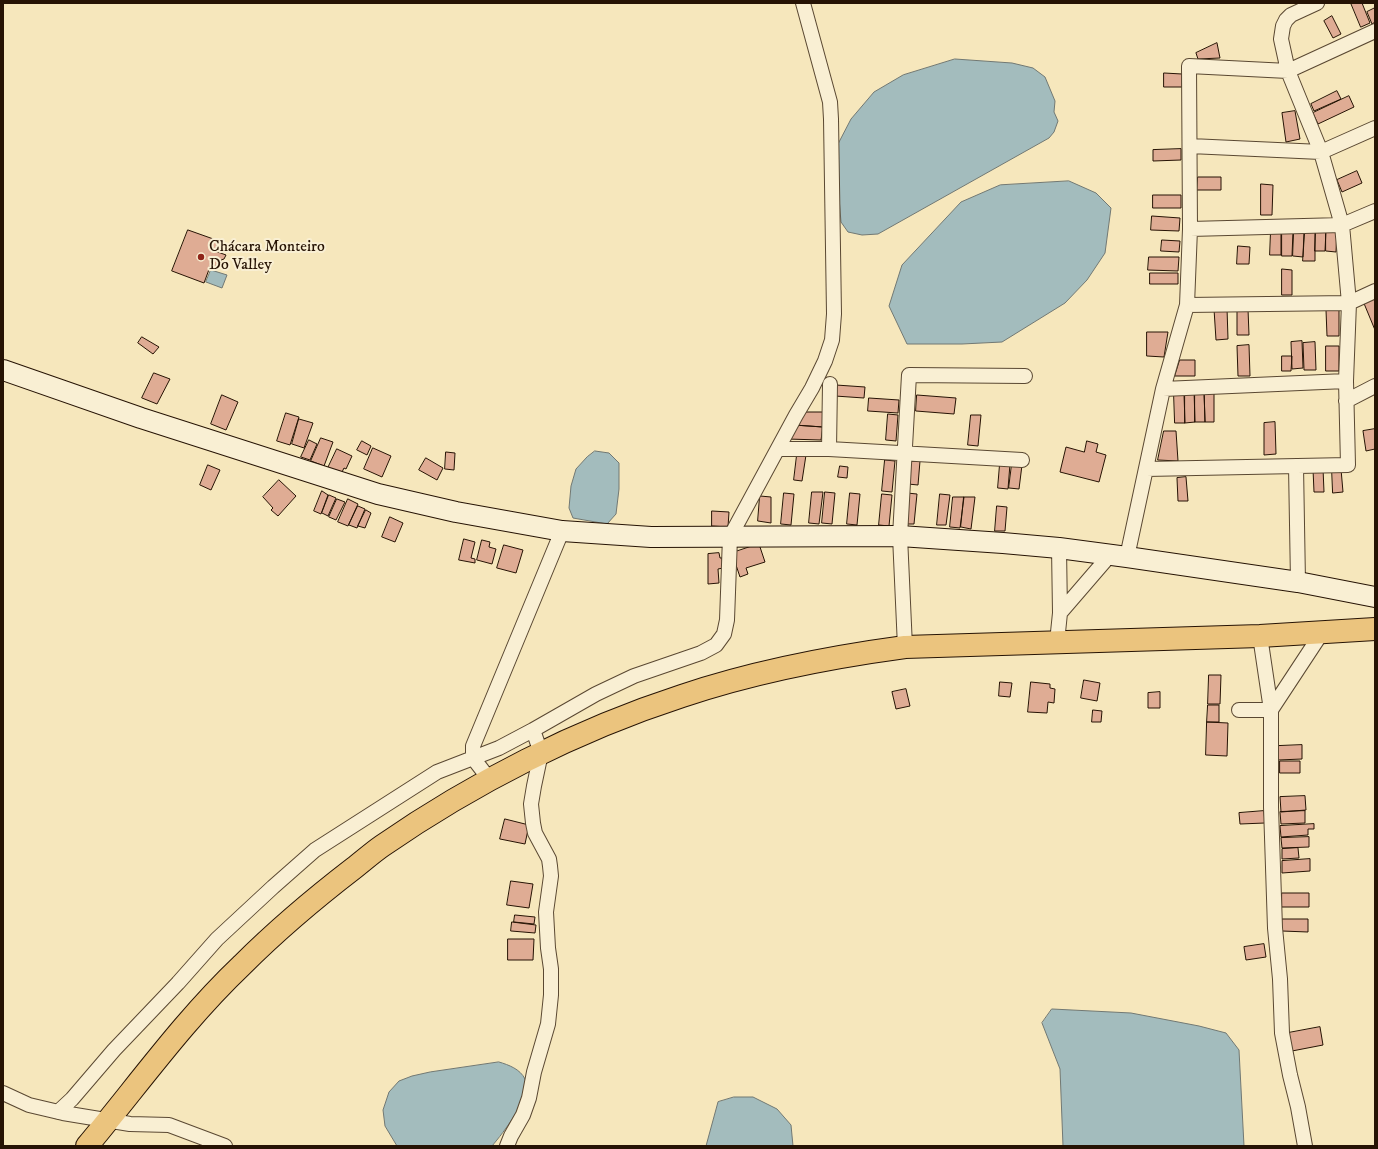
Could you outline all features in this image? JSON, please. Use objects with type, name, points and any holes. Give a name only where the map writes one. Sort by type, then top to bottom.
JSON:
[{"type":"main road","points":[[87,1146],[135,1085],[196,1012],[241,966],[299,912],[380,847],[447,804],[541,753],[606,724],[683,696],[771,671],[875,651],[905,647],[1260,636],[1375,629]]},
{"type":"street","points":[[58,1112],[72,1099],[114,1050],[217,939],[315,850],[437,772],[499,748],[602,690],[634,676],[702,653],[716,644],[724,634],[727,620],[730,537],[812,388],[825,361],[832,340],[834,314],[830,102],[803,3]]},
{"type":"street","points":[[1146,470],[1348,465],[1346,381],[1349,303],[1342,225],[1321,152],[1288,71],[1281,39],[1283,26],[1291,15],[1317,3]]},
{"type":"street","points":[[1060,613],[1118,556],[1146,470],[1163,389],[1187,305],[1190,229],[1189,66],[1288,71],[1375,31]]},
{"type":"street","points":[[1190,146],[1321,152],[1375,128]]},
{"type":"street","points":[[1190,229],[1342,225],[1375,212]]},
{"type":"street","points":[[1187,305],[1349,303],[1375,291]]},
{"type":"street","points":[[3,370],[141,418],[378,494],[456,512],[562,531],[651,537],[900,536],[1059,548],[1298,582],[1375,597]]},
{"type":"street","points":[[905,647],[900,536],[909,375],[1025,376]]},
{"type":"street","points":[[1163,389],[1346,381]]},
{"type":"street","points":[[829,449],[830,384]]},
{"type":"street","points":[[1346,401],[1375,386]]},
{"type":"street","points":[[778,449],[829,449],[1022,460]]},
{"type":"street","points":[[1296,466],[1298,582]]},
{"type":"street","points":[[490,780],[474,758],[473,746],[562,531]]},
{"type":"street","points":[[1057,642],[1060,613],[1059,548]]},
{"type":"street","points":[[1271,710],[1323,631]]},
{"type":"street","points":[[1260,636],[1271,710],[1271,807],[1275,928],[1280,979],[1282,1033],[1305,1146]]},
{"type":"street","points":[[1239,710],[1271,710]]},
{"type":"street","points":[[507,1146],[523,1115],[529,1098],[536,1065],[548,1024],[551,995],[551,969],[546,912],[551,876],[549,859],[545,848],[535,833],[533,823],[531,804],[541,753],[533,730]]},
{"type":"street","points":[[3,1093],[29,1105],[58,1112],[130,1124],[169,1125],[225,1146]]},
{"type":"water","points":[[955,59],[1012,63],[1033,68],[1045,77],[1055,101],[1054,112],[1058,121],[1054,132],[1049,138],[878,234],[862,235],[848,232],[841,222],[838,186],[838,144],[851,119],[874,92],[903,75]]},
{"type":"water","points":[[1069,181],[1096,193],[1111,208],[1105,253],[1087,280],[1065,303],[1002,342],[907,344],[889,306],[902,265],[961,202],[1000,185]]},
{"type":"water","points":[[211,270],[227,275],[222,288],[206,282]]},
{"type":"water","points":[[595,451],[609,453],[619,463],[619,489],[616,514],[607,524],[573,518],[569,508],[571,486],[576,469]]},
{"type":"water","points":[[1052,1009],[1131,1013],[1199,1026],[1226,1033],[1239,1050],[1244,1146],[1063,1146],[1060,1069],[1042,1023]]},
{"type":"water","points":[[499,1062],[517,1070],[525,1079],[526,1086],[525,1094],[516,1114],[492,1146],[397,1146],[385,1126],[383,1110],[389,1092],[399,1081],[430,1072]]},
{"type":"water","points":[[734,1097],[753,1097],[777,1109],[791,1125],[793,1146],[706,1146],[718,1102]]},
{"type":"building","points":[[1351,3],[1362,3],[1370,23],[1361,27]]},
{"type":"building","points":[[1375,8],[1375,22],[1372,24],[1367,12]]},
{"type":"building","points":[[1332,16],[1341,34],[1333,38],[1324,21]]},
{"type":"building","points":[[1217,43],[1220,58],[1198,59],[1196,53]]},
{"type":"building","points":[[1164,73],[1182,74],[1182,87],[1164,87]]},
{"type":"building","points":[[1337,91],[1341,99],[1314,111],[1311,104]]},
{"type":"building","points":[[1349,96],[1354,107],[1318,124],[1313,113]]},
{"type":"building","points":[[1295,111],[1300,139],[1286,142],[1282,113]]},
{"type":"building","points":[[1181,149],[1181,160],[1153,161],[1153,150]]},
{"type":"building","points":[[1357,171],[1362,183],[1342,192],[1337,180]]},
{"type":"building","points":[[1198,177],[1221,177],[1221,190],[1197,190]]},
{"type":"building","points":[[1261,184],[1273,185],[1272,215],[1261,215]]},
{"type":"building","points":[[1153,195],[1181,195],[1181,208],[1153,208]]},
{"type":"building","points":[[1152,216],[1180,218],[1179,231],[1151,230]]},
{"type":"building","name":"Chácara Monteiro Do Valley","points":[[188,230],[219,241],[215,251],[226,255],[224,259],[221,260],[218,267],[211,264],[204,283],[172,271]]},
{"type":"building","points":[[1271,230],[1281,230],[1281,255],[1270,255]]},
{"type":"building","points":[[1316,230],[1326,230],[1325,251],[1315,251]]},
{"type":"building","points":[[1326,230],[1337,230],[1336,252],[1326,251]]},
{"type":"building","points":[[1282,231],[1293,231],[1292,256],[1282,256]]},
{"type":"building","points":[[1294,231],[1304,231],[1303,257],[1293,256]]},
{"type":"building","points":[[1305,232],[1315,232],[1315,261],[1303,261]]},
{"type":"building","points":[[1162,240],[1180,241],[1179,252],[1161,251]]},
{"type":"building","points":[[1238,246],[1250,247],[1249,264],[1237,264]]},
{"type":"building","points":[[1149,257],[1179,257],[1178,271],[1148,270]]},
{"type":"building","points":[[1282,269],[1292,270],[1292,295],[1282,295]]},
{"type":"building","points":[[1150,273],[1178,273],[1178,284],[1150,284]]},
{"type":"building","points":[[1375,298],[1375,330],[1363,301]]},
{"type":"building","points":[[1227,308],[1228,339],[1216,340],[1214,309]]},
{"type":"building","points":[[1248,309],[1249,335],[1237,335],[1237,310]]},
{"type":"building","points":[[1339,309],[1339,336],[1327,336],[1326,310]]},
{"type":"building","points":[[1147,332],[1168,332],[1164,357],[1147,356]]},
{"type":"building","points":[[142,337],[159,347],[153,354],[138,343]]},
{"type":"building","points":[[1302,341],[1303,368],[1292,369],[1291,342]]},
{"type":"building","points":[[1315,342],[1316,370],[1304,370],[1303,343]]},
{"type":"building","points":[[1249,345],[1250,376],[1238,376],[1237,346]]},
{"type":"building","points":[[1326,346],[1339,346],[1339,371],[1326,371]]},
{"type":"building","points":[[1282,356],[1292,356],[1291,371],[1282,371]]},
{"type":"building","points":[[1180,360],[1195,360],[1195,376],[1175,376]]},
{"type":"building","points":[[154,373],[170,379],[157,404],[142,398]]},
{"type":"building","points":[[836,385],[865,387],[864,398],[835,396]]},
{"type":"building","points":[[1214,389],[1214,422],[1205,422],[1204,390]]},
{"type":"building","points":[[1185,390],[1194,390],[1195,422],[1185,423]]},
{"type":"building","points":[[1195,390],[1204,390],[1205,422],[1195,422]]},
{"type":"building","points":[[1174,394],[1184,394],[1185,423],[1175,423]]},
{"type":"building","points":[[222,395],[238,402],[226,430],[211,424]]},
{"type":"building","points":[[917,395],[956,398],[954,414],[916,411]]},
{"type":"building","points":[[869,398],[899,400],[898,413],[868,411]]},
{"type":"building","points":[[801,412],[824,412],[823,427],[794,425]]},
{"type":"building","points":[[286,413],[299,417],[290,445],[277,441]]},
{"type":"building","points":[[888,414],[898,415],[896,441],[886,440]]},
{"type":"building","points":[[971,415],[981,415],[978,446],[968,445]]},
{"type":"building","points":[[299,419],[313,423],[304,448],[292,444]]},
{"type":"building","points":[[1275,422],[1276,454],[1264,455],[1264,423]]},
{"type":"building","points":[[794,425],[823,427],[821,440],[787,439]]},
{"type":"building","points":[[1375,429],[1375,449],[1366,451],[1363,431]]},
{"type":"building","points":[[1164,431],[1176,431],[1178,461],[1158,460]]},
{"type":"building","points":[[321,438],[333,442],[324,466],[311,461]]},
{"type":"building","points":[[309,440],[317,444],[310,460],[301,457]]},
{"type":"building","points":[[362,441],[371,446],[367,455],[357,450]]},
{"type":"building","points":[[1087,441],[1098,444],[1096,452],[1106,455],[1099,482],[1060,472],[1066,447],[1084,452]]},
{"type":"building","points":[[373,448],[391,456],[382,477],[364,469]]},
{"type":"building","points":[[337,449],[352,456],[346,469],[344,468],[341,474],[328,468]]},
{"type":"building","points":[[446,452],[455,453],[454,470],[445,469]]},
{"type":"building","points":[[797,455],[806,455],[802,481],[794,480]]},
{"type":"building","points":[[426,458],[443,468],[437,480],[419,470]]},
{"type":"building","points":[[885,460],[895,461],[892,492],[882,491]]},
{"type":"building","points":[[911,460],[920,461],[918,485],[908,484]]},
{"type":"building","points":[[1000,464],[1010,464],[1008,489],[998,488]]},
{"type":"building","points":[[1012,464],[1022,465],[1019,489],[1009,488]]},
{"type":"building","points":[[208,465],[220,470],[211,490],[200,485]]},
{"type":"building","points":[[840,466],[848,467],[847,478],[838,477]]},
{"type":"building","points":[[1323,468],[1324,492],[1314,492],[1313,469]]},
{"type":"building","points":[[1332,469],[1341,469],[1343,492],[1333,493]]},
{"type":"building","points":[[1186,477],[1188,501],[1178,501],[1177,478]]},
{"type":"building","points":[[279,480],[296,496],[278,516],[271,510],[273,508],[263,497]]},
{"type":"building","points":[[322,491],[328,495],[321,514],[314,511]]},
{"type":"building","points":[[812,492],[823,492],[819,524],[809,523]]},
{"type":"building","points":[[825,492],[835,493],[832,524],[822,523]]},
{"type":"building","points":[[784,493],[794,494],[791,525],[781,524]]},
{"type":"building","points":[[850,493],[860,494],[857,525],[847,524]]},
{"type":"building","points":[[907,493],[917,494],[914,524],[904,524]]},
{"type":"building","points":[[882,494],[892,495],[889,526],[879,525]]},
{"type":"building","points":[[940,494],[950,495],[946,525],[937,525]]},
{"type":"building","points":[[329,495],[336,498],[328,516],[322,513]]},
{"type":"building","points":[[760,496],[771,497],[771,523],[758,521]]},
{"type":"building","points":[[953,497],[964,497],[960,528],[950,527]]},
{"type":"building","points":[[964,497],[975,497],[971,529],[961,527]]},
{"type":"building","points":[[337,499],[345,502],[336,520],[329,517]]},
{"type":"building","points":[[348,499],[358,504],[348,526],[338,522]]},
{"type":"building","points":[[358,506],[365,509],[357,528],[349,525]]},
{"type":"building","points":[[997,506],[1007,507],[1005,531],[995,531]]},
{"type":"building","points":[[366,510],[371,513],[365,528],[358,526]]},
{"type":"building","points":[[712,511],[729,512],[728,527],[712,526]]},
{"type":"building","points":[[390,517],[403,523],[395,542],[382,537]]},
{"type":"building","points":[[464,539],[475,542],[471,558],[475,559],[475,563],[459,560]]},
{"type":"building","points":[[482,540],[490,542],[489,547],[496,549],[492,564],[477,560]]},
{"type":"building","points":[[759,544],[765,562],[746,568],[748,574],[740,577],[732,553]]},
{"type":"building","points":[[504,545],[523,550],[516,573],[497,568]]},
{"type":"building","points":[[719,553],[720,558],[722,558],[723,568],[718,569],[719,583],[708,584],[708,554]]},
{"type":"building","points":[[1209,675],[1221,675],[1220,704],[1208,704]]},
{"type":"building","points":[[1084,680],[1100,683],[1097,701],[1081,698]]},
{"type":"building","points":[[1000,682],[1012,683],[1010,697],[999,696]]},
{"type":"building","points":[[1031,682],[1050,684],[1050,688],[1055,689],[1054,703],[1048,702],[1047,713],[1028,712]]},
{"type":"building","points":[[906,689],[910,706],[896,709],[892,692]]},
{"type":"building","points":[[1160,692],[1160,708],[1148,708],[1148,693]]},
{"type":"building","points":[[1208,705],[1219,705],[1219,722],[1207,722]]},
{"type":"building","points":[[1093,710],[1102,711],[1101,722],[1092,722]]},
{"type":"building","points":[[1207,722],[1228,723],[1227,756],[1206,755]]},
{"type":"building","points":[[1302,745],[1302,759],[1278,760],[1278,746]]},
{"type":"building","points":[[1280,761],[1300,761],[1300,773],[1280,773]]},
{"type":"building","points":[[1305,796],[1306,810],[1281,812],[1280,797]]},
{"type":"building","points":[[1264,811],[1265,823],[1240,824],[1239,813]]},
{"type":"building","points":[[1305,811],[1305,823],[1281,824],[1280,812]]},
{"type":"building","points":[[505,819],[529,825],[525,844],[500,839]]},
{"type":"building","points":[[1314,824],[1314,829],[1308,829],[1308,835],[1281,837],[1280,826]]},
{"type":"building","points":[[1309,837],[1309,847],[1282,848],[1281,838]]},
{"type":"building","points":[[1298,848],[1299,858],[1282,859],[1282,849]]},
{"type":"building","points":[[1310,859],[1310,871],[1282,873],[1282,861]]},
{"type":"building","points":[[511,881],[533,884],[529,908],[507,905]]},
{"type":"building","points":[[1282,893],[1309,893],[1309,907],[1282,907]]},
{"type":"building","points":[[515,915],[535,917],[534,924],[514,922]]},
{"type":"building","points":[[1282,919],[1308,919],[1308,932],[1282,931]]},
{"type":"building","points":[[512,922],[536,925],[535,933],[511,931]]},
{"type":"building","points":[[508,939],[534,939],[533,960],[508,960]]},
{"type":"building","points":[[1264,944],[1266,957],[1246,960],[1244,947]]},
{"type":"building","points":[[1320,1027],[1323,1045],[1292,1051],[1288,1033]]},
{"type":"place","name":"Chácara Monteiro Do Valley","points":[[201,257]]}]
